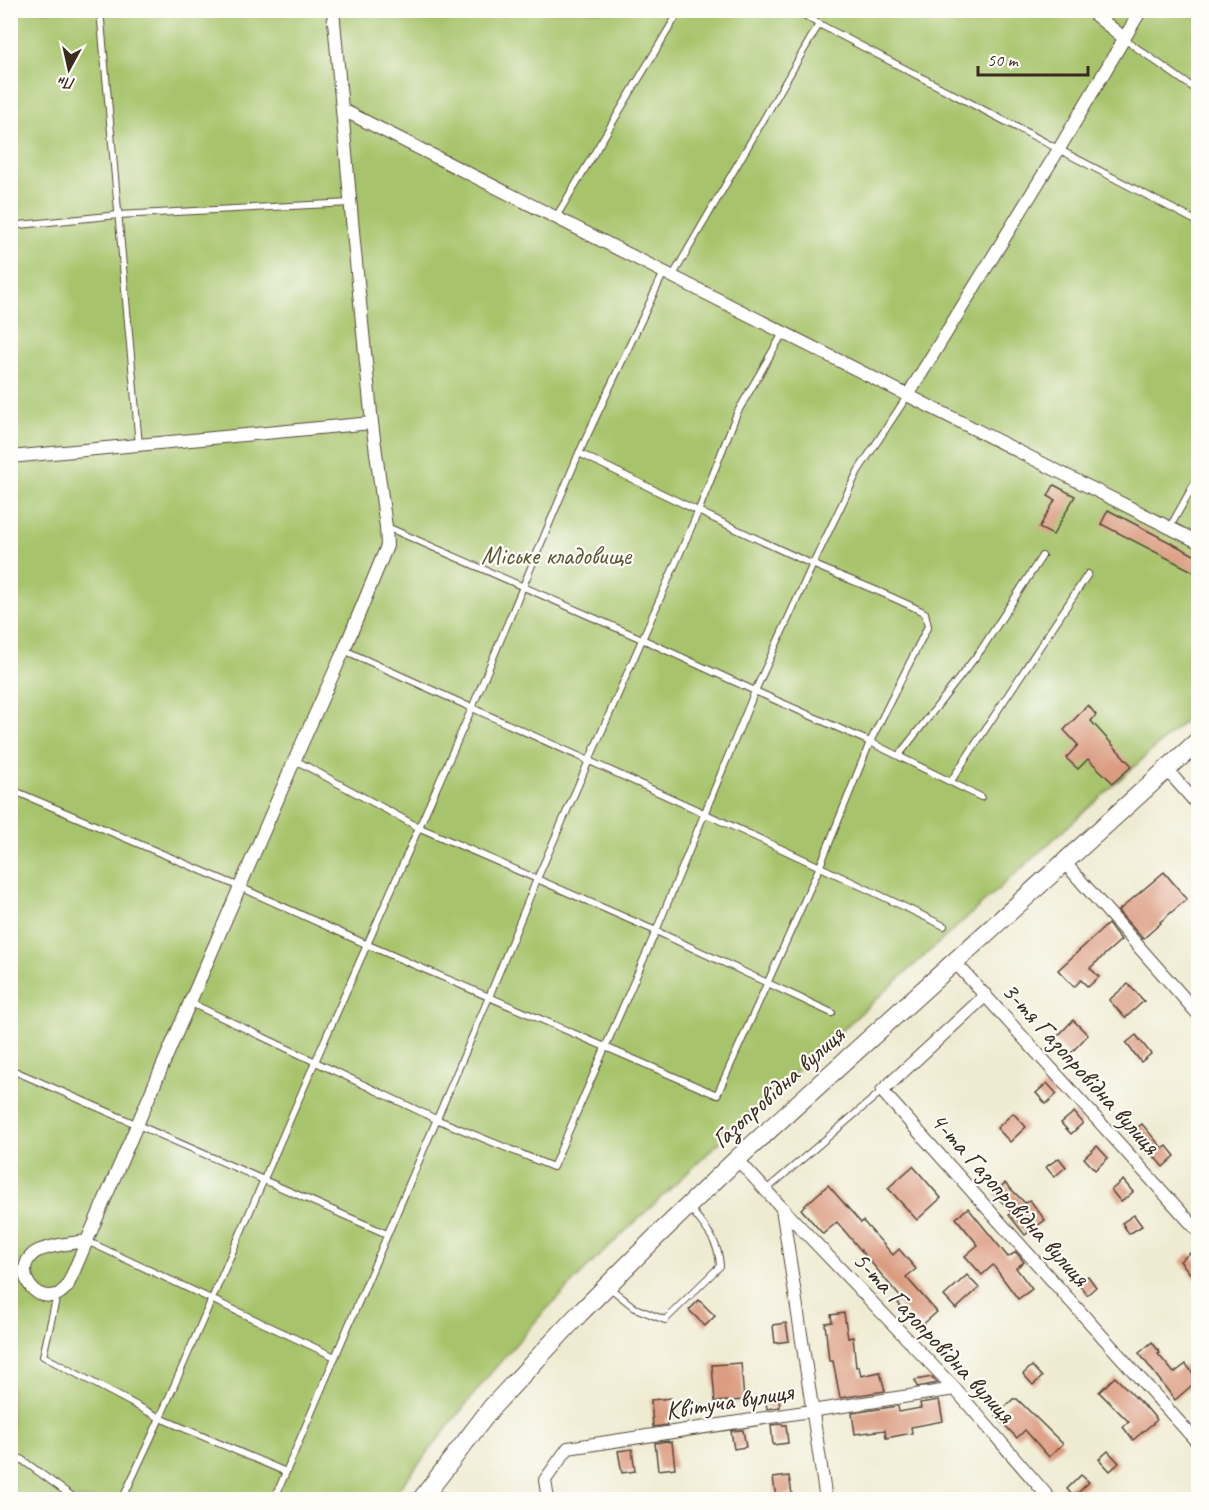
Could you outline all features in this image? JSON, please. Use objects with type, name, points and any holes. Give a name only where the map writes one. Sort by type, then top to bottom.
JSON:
[{"type":"main road","name":"Газопровідна вулиця","points":[[421,1500],[492,1407],[579,1314],[736,1159],[1198,741]]},
{"type":"street","points":[[87,1241],[50,1247],[33,1253],[25,1267],[26,1281],[34,1292],[57,1295],[67,1287],[344,650],[387,546],[372,423],[333,10]]},
{"type":"street","points":[[1089,10],[1124,38]]},
{"type":"street","points":[[908,395],[1059,149],[1141,10]]},
{"type":"street","points":[[343,110],[1198,542]]},
{"type":"street","points":[[10,457],[372,423]]},
{"type":"street","points":[[1167,770],[1198,805]]},
{"type":"street","points":[[1065,863],[1198,1014]]},
{"type":"street","name":"3-тя Газопровідна вулиця","points":[[954,961],[1198,1231]]},
{"type":"street","points":[[882,1091],[986,995]]},
{"type":"street","name":"4-та Газопровідна вулиця","points":[[882,1091],[1198,1443]]},
{"type":"street","name":"5-та Газопровідна вулиця","points":[[736,1159],[955,1389],[1051,1500]]},
{"type":"street","points":[[782,1208],[825,1500]]},
{"type":"street","name":"Квітуча вулиця","points":[[548,1500],[545,1480],[568,1448],[955,1389]]},
{"type":"lane","points":[[100,10],[139,445]]},
{"type":"lane","points":[[555,218],[680,10]]},
{"type":"lane","points":[[796,10],[1198,222]]},
{"type":"lane","points":[[122,1500],[472,708],[579,453],[668,274],[819,24]]},
{"type":"lane","points":[[1124,38],[1198,91]]},
{"type":"lane","points":[[10,226],[118,215],[350,203]]},
{"type":"lane","points":[[274,1500],[489,997],[537,879],[698,512],[737,413],[783,333]]},
{"type":"lane","points":[[191,1003],[436,1119],[553,1167],[656,931],[755,692],[813,564],[858,471],[908,395]]},
{"type":"lane","points":[[10,789],[717,1095],[820,866],[870,742],[928,626],[928,620],[925,613],[903,601],[813,564],[698,512],[579,453]]},
{"type":"lane","points":[[1170,528],[1198,477]]},
{"type":"lane","points":[[386,527],[899,755],[981,796]]},
{"type":"lane","points":[[899,755],[981,650],[1042,556]]},
{"type":"lane","points":[[951,781],[1088,574]]},
{"type":"lane","points":[[344,650],[705,813],[944,926]]},
{"type":"lane","points":[[295,759],[418,827],[656,931],[832,1013]]},
{"type":"lane","points":[[10,1070],[387,1234]]},
{"type":"lane","points":[[766,1190],[882,1091]]},
{"type":"lane","points":[[607,1286],[635,1308],[665,1320],[720,1266],[720,1253],[712,1236],[688,1206]]},
{"type":"lane","points":[[87,1241],[335,1357]]},
{"type":"lane","points":[[57,1295],[44,1356],[160,1418],[286,1472]]},
{"type":"lane","points":[[10,1453],[77,1500]]},
{"type":"green space","name":"Міське кладовище","points":[[10,11],[1198,11],[1198,709],[760,1104],[595,1260],[541,1315],[489,1375],[391,1499],[11,1499]]},
{"type":"building","points":[[1054,485],[1075,496],[1053,535],[1039,528],[1055,500],[1048,496]]},
{"type":"building","points":[[1108,510],[1198,557],[1198,574],[1101,524]]},
{"type":"building","points":[[1088,705],[1096,715],[1091,721],[1132,766],[1113,783],[1088,759],[1078,769],[1066,758],[1078,745],[1064,730]]},
{"type":"building","points":[[1164,872],[1187,899],[1143,939],[1118,911]]},
{"type":"building","points":[[1108,924],[1121,940],[1090,968],[1099,977],[1088,987],[1081,980],[1074,987],[1058,970]]},
{"type":"building","points":[[1128,984],[1144,1001],[1125,1018],[1109,1000]]},
{"type":"building","points":[[1073,1020],[1088,1035],[1069,1055],[1054,1040]]},
{"type":"building","points":[[1136,1035],[1151,1054],[1141,1062],[1126,1043]]},
{"type":"building","points":[[1047,1083],[1057,1094],[1046,1104],[1036,1093]]},
{"type":"building","points":[[1074,1112],[1083,1123],[1071,1134],[1061,1123]]},
{"type":"building","points":[[1013,1113],[1026,1127],[1010,1142],[997,1128]]},
{"type":"building","points":[[1142,1124],[1163,1149],[1167,1146],[1175,1156],[1163,1167],[1133,1131]]},
{"type":"building","points":[[1097,1146],[1108,1158],[1095,1170],[1084,1158]]},
{"type":"building","points":[[1059,1158],[1066,1167],[1054,1177],[1046,1167]]},
{"type":"building","points":[[913,1166],[941,1198],[917,1220],[888,1188]]},
{"type":"building","points":[[1123,1180],[1133,1192],[1121,1202],[1111,1190]]},
{"type":"building","points":[[1005,1183],[1025,1203],[1030,1200],[1045,1220],[1025,1235],[1009,1215],[1012,1213],[994,1193]]},
{"type":"building","points":[[828,1185],[893,1255],[899,1249],[916,1269],[906,1277],[937,1312],[921,1326],[916,1320],[914,1322],[898,1303],[902,1299],[837,1222],[823,1234],[801,1209]]},
{"type":"building","points":[[968,1208],[1008,1257],[1016,1252],[1024,1262],[1016,1268],[1032,1289],[1018,1299],[993,1265],[982,1275],[965,1256],[978,1245],[956,1218]]},
{"type":"building","points":[[1134,1215],[1142,1226],[1129,1234],[1122,1223]]},
{"type":"building","points":[[1190,1253],[1198,1263],[1198,1283],[1180,1261]]},
{"type":"building","points":[[967,1275],[979,1288],[956,1309],[944,1296]]},
{"type":"building","points":[[1088,1276],[1096,1287],[1087,1295],[1078,1283]]},
{"type":"building","points":[[699,1300],[715,1316],[705,1326],[689,1310]]},
{"type":"building","points":[[844,1313],[848,1338],[853,1337],[856,1367],[859,1367],[861,1376],[880,1372],[885,1391],[840,1398],[833,1361],[829,1361],[825,1323],[832,1322],[831,1315]]},
{"type":"building","points":[[786,1323],[789,1341],[775,1343],[773,1325]]},
{"type":"building","points":[[1152,1342],[1160,1353],[1158,1354],[1174,1373],[1186,1364],[1198,1380],[1175,1400],[1139,1353]]},
{"type":"building","points":[[741,1363],[744,1400],[715,1402],[712,1365]]},
{"type":"building","points":[[1032,1366],[1042,1377],[1033,1385],[1023,1374]]},
{"type":"building","points":[[932,1377],[938,1383],[917,1387],[915,1380]]},
{"type":"building","points":[[1115,1377],[1157,1420],[1133,1440],[1123,1427],[1129,1422],[1099,1392]]},
{"type":"building","points":[[778,1393],[780,1407],[767,1409],[765,1395]]},
{"type":"building","points":[[671,1398],[673,1418],[666,1419],[667,1425],[653,1427],[651,1400]]},
{"type":"building","points":[[1013,1399],[1017,1399],[1063,1444],[1049,1457],[1025,1430],[1017,1438],[996,1416]]},
{"type":"building","points":[[939,1400],[943,1421],[911,1427],[912,1433],[886,1438],[885,1430],[855,1434],[852,1413],[898,1406],[899,1412],[921,1408],[920,1403]]},
{"type":"building","points":[[771,1425],[786,1425],[788,1443],[773,1445]]},
{"type":"building","points":[[743,1430],[746,1447],[734,1449],[731,1431]]},
{"type":"building","points":[[672,1442],[675,1468],[658,1470],[655,1443]]},
{"type":"building","points":[[632,1449],[635,1471],[622,1473],[618,1451]]},
{"type":"building","points":[[1108,1451],[1119,1463],[1110,1471],[1099,1459]]},
{"type":"building","points":[[1081,1475],[1089,1482],[1074,1497],[1067,1489]]},
{"type":"building","points":[[789,1476],[792,1494],[776,1497],[773,1478]]}]
